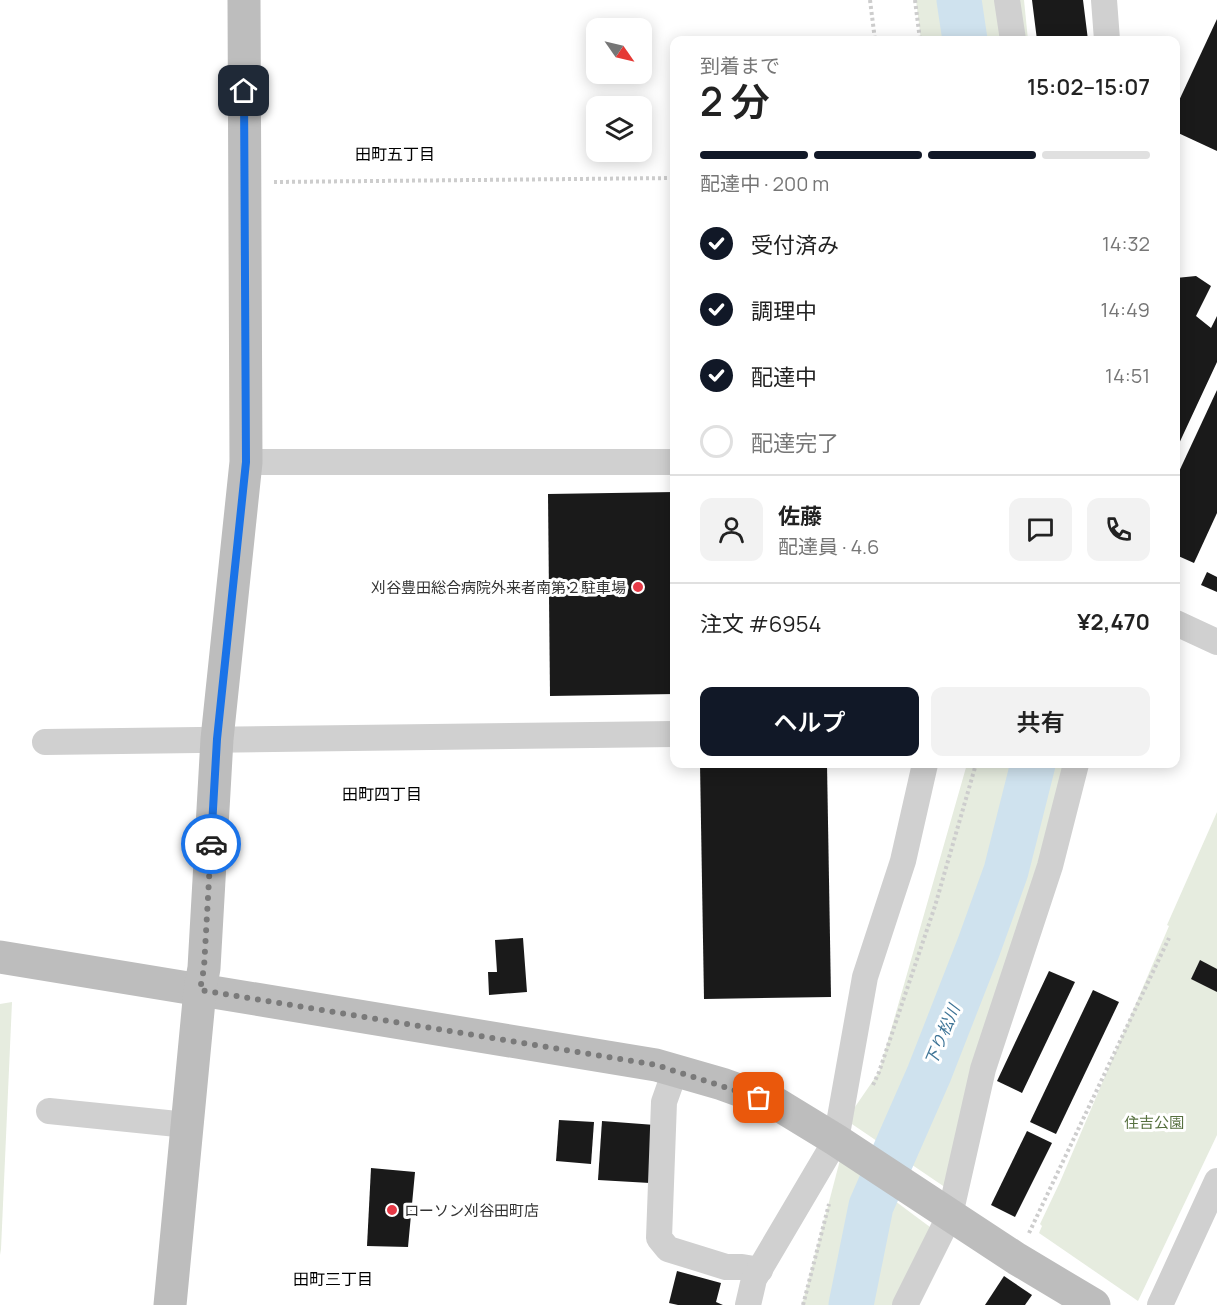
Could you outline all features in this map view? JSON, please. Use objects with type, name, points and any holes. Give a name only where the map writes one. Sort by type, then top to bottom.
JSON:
[{"type":"street","points":[[170,1305],[204,968],[217,739],[246,462],[244,0]]},
{"type":"street","points":[[1007,0],[1012,36]]},
{"type":"street","points":[[1104,0],[1107,36]]},
{"type":"street","points":[[246,462],[670,462]]},
{"type":"street","points":[[1180,624],[1217,642]]},
{"type":"street","points":[[45,742],[670,734]]},
{"type":"street","points":[[748,1305],[754,1279],[840,1142],[865,977],[903,861],[924,768]]},
{"type":"street","points":[[905,1305],[950,1215],[983,1069],[1050,866],[1076,768]]},
{"type":"street","points":[[0,957],[656,1065],[722,1084],[777,1104],[840,1142],[1017,1259],[1094,1305]]},
{"type":"street","points":[[675,1071],[664,1102],[660,1238],[668,1249],[726,1267],[760,1270]]},
{"type":"street","points":[[49,1111],[187,1125]]},
{"type":"street","points":[[1160,1305],[1217,1181]]},
{"type":"path","points":[[870,0],[874,36]]},
{"type":"path","points":[[915,0],[920,36]]},
{"type":"path","points":[[245,183],[670,178]]},
{"type":"path","points":[[869,1093],[879,1072],[935,906],[975,768]]},
{"type":"path","points":[[1017,1259],[1169,938]]},
{"type":"path","points":[[803,1305],[829,1203]]},
{"type":"green space","points":[[916,0],[1024,0],[1028,36],[920,36]]},
{"type":"green space","points":[[966,768],[1075,768],[955,1194],[846,1120],[879,1072]]},
{"type":"green space","name":"住吉公園","points":[[1217,812],[1217,1135],[1138,1301],[1039,1233],[1042,1226],[1040,1224]]},
{"type":"green space","points":[[12,1002],[1,1249],[0,1255],[0,1004]]},
{"type":"green space","points":[[840,1160],[938,1233],[904,1305],[802,1305]]},
{"type":"building","points":[[1032,0],[1083,0],[1088,36],[1036,36]]},
{"type":"building","points":[[1217,19],[1217,151],[1180,134],[1180,98]]},
{"type":"building","points":[[1196,276],[1211,286],[1196,316],[1211,328],[1217,316],[1217,362],[1180,441],[1180,278]]},
{"type":"building","points":[[1217,390],[1217,513],[1194,563],[1180,557],[1180,469]]},
{"type":"building","points":[[670,492],[670,694],[550,696],[548,494]]},
{"type":"building","points":[[1207,572],[1217,577],[1217,592],[1201,585]]},
{"type":"building","points":[[700,768],[827,768],[831,997],[704,999]]},
{"type":"building","points":[[523,938],[527,992],[489,995],[488,972],[497,972],[495,940]]},
{"type":"building","points":[[1200,960],[1217,969],[1217,992],[1191,979]]},
{"type":"building","points":[[1049,971],[1075,982],[1022,1093],[997,1081]]},
{"type":"building","points":[[1093,990],[1119,1002],[1056,1134],[1030,1122]]},
{"type":"building","points":[[559,1120],[594,1122],[591,1164],[556,1161]]},
{"type":"building","points":[[602,1121],[655,1125],[650,1183],[598,1180]]},
{"type":"building","points":[[1027,1131],[1052,1143],[1015,1217],[991,1205]]},
{"type":"building","points":[[371,1168],[415,1172],[408,1247],[367,1246]]},
{"type":"building","points":[[677,1271],[721,1283],[716,1302],[723,1305],[669,1303]]},
{"type":"building","points":[[1004,1276],[1032,1295],[1025,1305],[985,1305]]},
{"type":"waterway","name":"下り松川","points":[[959,0],[964,36]]},
{"type":"waterway","name":"下り松川","points":[[851,1305],[871,1206],[929,1074],[979,946],[1006,871],[1032,768]]},
{"type":"way so far","points":[[211,844],[204,968],[200,990],[656,1065],[722,1084],[759,1098]]},
{"type":"place","name":"刈谷豊田総合病院外来者南第２駐車場","points":[[638,587]]},
{"type":"place","name":"ローソン刈谷田町店","points":[[392,1210]]},
{"type":"district","name":"田町五丁目","points":[[395,154]]},
{"type":"district","name":"田町四丁目","points":[[382,794]]},
{"type":"district","name":"田町三丁目","points":[[333,1279]]},
{"type":"route","points":[[211,844],[217,739],[246,462],[244,91]]}]
